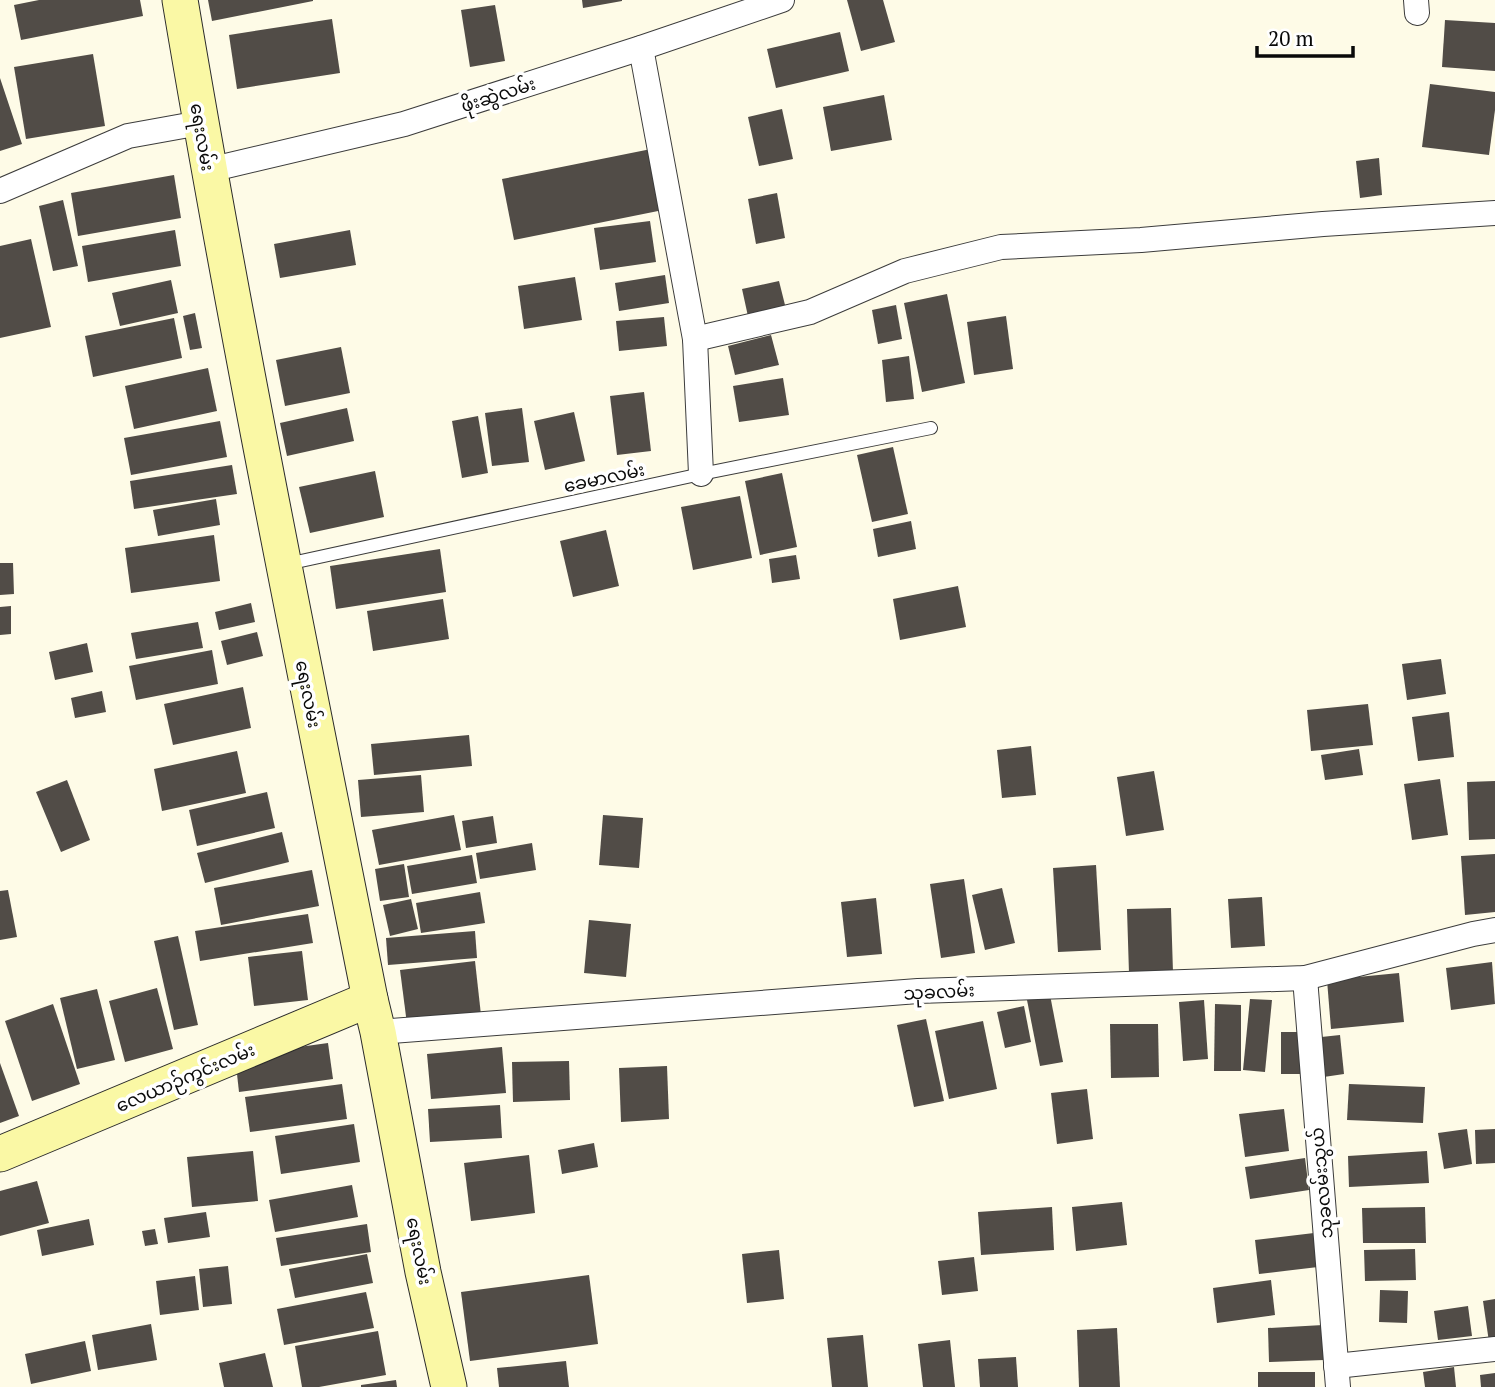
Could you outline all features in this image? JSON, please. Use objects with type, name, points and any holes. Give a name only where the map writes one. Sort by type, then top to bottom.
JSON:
[{"type":"street","name":"ရေးလမ်း","points":[[180,0],[200,123],[284,565],[449,1387]]},
{"type":"street","name":"ဖိုးဆွဲလမ်း","points":[[209,170],[404,124],[782,0]]},
{"type":"street","points":[[641,48],[695,339],[701,474]]},
{"type":"street","points":[[0,191],[128,136],[200,123]]},
{"type":"street","points":[[695,339],[810,312],[905,271],[1001,247],[1141,240],[1323,224],[1495,213]]},
{"type":"street","name":"သုခလမ်း","points":[[374,1016],[918,991],[1305,978],[1495,930]]},
{"type":"street","name":"သုခလမ်းသွယ်","points":[[1305,978],[1337,1377]]},
{"type":"street","name":"လေယာဉ်ကွင်းလမ်း","points":[[0,1154],[374,1016]]},
{"type":"street","points":[[1337,1377],[1495,1349]]},
{"type":"lane","name":"ခေမာလမ်း","points":[[284,565],[701,474],[932,428]]},
{"type":"building","points":[[39,0],[140,0],[143,16],[21,40],[14,5]]},
{"type":"building","points":[[208,0],[313,0],[313,1],[212,21]]},
{"type":"building","points":[[582,0],[622,0],[622,1],[583,8]]},
{"type":"building","points":[[847,0],[883,0],[895,42],[861,51]]},
{"type":"building","points":[[495,5],[505,61],[470,67],[461,10]]},
{"type":"building","points":[[332,19],[340,73],[237,89],[229,35]]},
{"type":"building","points":[[1445,20],[1495,23],[1495,71],[1442,67]]},
{"type":"building","points":[[840,32],[849,71],[776,88],[767,49]]},
{"type":"building","points":[[93,54],[105,126],[26,139],[14,67]]},
{"type":"building","points":[[0,78],[22,144],[0,151]]},
{"type":"building","points":[[1430,84],[1495,92],[1489,155],[1422,147]]},
{"type":"building","points":[[884,95],[892,140],[831,151],[823,107]]},
{"type":"building","points":[[782,109],[793,159],[759,166],[748,117]]},
{"type":"building","points":[[661,147],[673,208],[514,240],[502,179]]},
{"type":"building","points":[[1379,158],[1382,195],[1360,198],[1356,161]]},
{"type":"building","points":[[174,175],[181,218],[78,236],[71,193]]},
{"type":"building","points":[[777,193],[785,238],[756,244],[748,199]]},
{"type":"building","points":[[63,200],[78,266],[53,271],[39,206]]},
{"type":"building","points":[[650,221],[656,262],[600,270],[594,228]]},
{"type":"building","points":[[175,230],[181,266],[88,282],[82,246]]},
{"type":"building","points":[[350,230],[356,265],[280,278],[274,244]]},
{"type":"building","points":[[31,239],[51,327],[0,338],[0,246]]},
{"type":"building","points":[[665,275],[669,303],[619,311],[615,283]]},
{"type":"building","points":[[575,277],[582,320],[524,329],[518,286]]},
{"type":"building","points":[[171,280],[178,313],[120,326],[112,293]]},
{"type":"building","points":[[779,281],[787,313],[749,321],[742,289]]},
{"type":"building","points":[[947,294],[965,383],[922,392],[904,303]]},
{"type":"building","points":[[896,305],[902,339],[878,344],[872,310]]},
{"type":"building","points":[[195,313],[202,348],[190,350],[183,316]]},
{"type":"building","points":[[1006,316],[1013,369],[974,375],[967,322]]},
{"type":"building","points":[[664,317],[667,346],[619,351],[616,321]]},
{"type":"building","points":[[174,318],[182,358],[93,377],[85,336]]},
{"type":"building","points":[[771,335],[779,365],[735,375],[728,346]]},
{"type":"building","points":[[341,347],[350,393],[285,406],[276,360]]},
{"type":"building","points":[[909,356],[914,399],[886,402],[882,360]]},
{"type":"building","points":[[208,368],[217,411],[134,429],[125,386]]},
{"type":"building","points":[[783,378],[789,415],[739,422],[733,386]]},
{"type":"building","points":[[644,392],[651,451],[617,455],[610,396]]},
{"type":"building","points":[[347,408],[354,441],[287,456],[280,423]]},
{"type":"building","points":[[522,408],[529,462],[492,466],[485,413]]},
{"type":"building","points":[[574,412],[585,461],[545,470],[534,421]]},
{"type":"building","points":[[478,416],[488,473],[462,478],[452,421]]},
{"type":"building","points":[[220,421],[227,457],[131,475],[124,438]]},
{"type":"building","points":[[893,447],[908,514],[872,522],[857,455]]},
{"type":"building","points":[[232,465],[237,494],[134,509],[130,481]]},
{"type":"building","points":[[375,471],[384,517],[310,533],[299,487]]},
{"type":"building","points":[[782,473],[797,547],[760,555],[745,481]]},
{"type":"building","points":[[740,496],[752,558],[693,570],[681,507]]},
{"type":"building","points":[[216,499],[220,525],[158,536],[153,510]]},
{"type":"building","points":[[911,521],[916,549],[878,557],[873,529]]},
{"type":"building","points":[[606,530],[619,586],[573,597],[560,541]]},
{"type":"building","points":[[214,535],[220,581],[131,593],[125,548]]},
{"type":"building","points":[[440,549],[446,592],[336,609],[330,566]]},
{"type":"building","points":[[796,555],[800,579],[772,583],[769,559]]},
{"type":"building","points":[[0,563],[13,563],[14,594],[0,595]]},
{"type":"building","points":[[958,586],[966,627],[900,640],[893,599]]},
{"type":"building","points":[[443,599],[449,639],[373,651],[367,611]]},
{"type":"building","points":[[251,603],[255,622],[219,630],[215,612]]},
{"type":"building","points":[[11,606],[11,634],[0,635],[0,607]]},
{"type":"building","points":[[198,622],[203,648],[136,659],[131,633]]},
{"type":"building","points":[[257,632],[263,656],[227,665],[221,641]]},
{"type":"building","points":[[87,643],[93,672],[55,680],[49,652]]},
{"type":"building","points":[[212,650],[218,684],[136,700],[129,666]]},
{"type":"building","points":[[1441,659],[1446,694],[1407,700],[1402,664]]},
{"type":"building","points":[[243,687],[251,728],[173,745],[164,704]]},
{"type":"building","points":[[102,691],[106,712],[75,718],[71,698]]},
{"type":"building","points":[[1368,704],[1373,745],[1311,751],[1307,710]]},
{"type":"building","points":[[1449,712],[1454,757],[1418,761],[1412,717]]},
{"type":"building","points":[[469,735],[472,766],[374,775],[371,744]]},
{"type":"building","points":[[1031,746],[1036,795],[1002,798],[997,750]]},
{"type":"building","points":[[1359,749],[1363,775],[1325,780],[1321,755]]},
{"type":"building","points":[[237,751],[246,793],[162,811],[154,769]]},
{"type":"building","points":[[1154,771],[1164,830],[1126,836],[1117,777]]},
{"type":"building","points":[[421,775],[424,812],[361,817],[358,780]]},
{"type":"building","points":[[1440,779],[1448,835],[1412,840],[1404,784]]},
{"type":"building","points":[[67,780],[90,840],[61,852],[36,792]]},
{"type":"building","points":[[1495,781],[1495,839],[1469,840],[1467,782]]},
{"type":"building","points":[[267,792],[275,828],[197,846],[189,810]]},
{"type":"building","points":[[454,815],[461,850],[379,865],[372,830]]},
{"type":"building","points":[[603,815],[643,818],[639,868],[599,865]]},
{"type":"building","points":[[493,816],[497,843],[466,848],[462,821]]},
{"type":"building","points":[[282,832],[289,862],[205,883],[197,853]]},
{"type":"building","points":[[532,843],[536,870],[480,879],[476,853]]},
{"type":"building","points":[[1495,854],[1495,912],[1465,915],[1461,856]]},
{"type":"building","points":[[472,855],[477,883],[412,894],[407,866]]},
{"type":"building","points":[[404,864],[409,897],[380,901],[375,869]]},
{"type":"building","points":[[1096,865],[1101,950],[1058,952],[1053,868]]},
{"type":"building","points":[[312,870],[319,906],[221,925],[214,888]]},
{"type":"building","points":[[964,879],[975,953],[941,958],[930,884]]},
{"type":"building","points":[[1002,888],[1015,943],[985,950],[972,895]]},
{"type":"building","points":[[8,890],[17,937],[0,940],[0,891]]},
{"type":"building","points":[[480,892],[485,923],[421,933],[416,903]]},
{"type":"building","points":[[1262,897],[1265,946],[1231,948],[1228,899]]},
{"type":"building","points":[[876,898],[882,954],[847,957],[841,902]]},
{"type":"building","points":[[411,899],[418,929],[390,936],[383,905]]},
{"type":"building","points":[[1171,908],[1173,973],[1129,974],[1127,909]]},
{"type":"building","points":[[308,914],[313,943],[200,961],[195,931]]},
{"type":"building","points":[[589,920],[631,924],[626,977],[584,973]]},
{"type":"building","points":[[475,931],[477,958],[388,965],[386,938]]},
{"type":"building","points":[[178,936],[198,1025],[174,1030],[154,941]]},
{"type":"building","points":[[302,951],[308,1000],[254,1006],[248,957]]},
{"type":"building","points":[[475,961],[481,1015],[407,1024],[400,970]]},
{"type":"building","points":[[1492,962],[1495,1004],[1451,1010],[1446,968]]},
{"type":"building","points":[[1399,973],[1404,1022],[1331,1029],[1327,980]]},
{"type":"building","points":[[157,988],[173,1049],[125,1062],[109,1001]]},
{"type":"building","points":[[97,989],[115,1060],[77,1069],[60,998]]},
{"type":"building","points":[[1050,995],[1063,1062],[1040,1066],[1027,1000]]},
{"type":"building","points":[[1250,999],[1272,1000],[1265,1072],[1243,1070]]},
{"type":"building","points":[[1204,1000],[1208,1059],[1183,1061],[1179,1002]]},
{"type":"building","points":[[53,1004],[80,1084],[32,1101],[5,1021]]},
{"type":"building","points":[[1215,1004],[1241,1005],[1241,1071],[1214,1071]]},
{"type":"building","points":[[1024,1006],[1031,1042],[1005,1048],[997,1012]]},
{"type":"building","points":[[926,1019],[944,1101],[914,1107],[897,1025]]},
{"type":"building","points":[[983,1021],[997,1089],[949,1099],[935,1031]]},
{"type":"building","points":[[1110,1024],[1158,1024],[1159,1077],[1111,1078]]},
{"type":"building","points":[[1281,1032],[1307,1032],[1306,1074],[1281,1074]]},
{"type":"building","points":[[1340,1035],[1344,1074],[1317,1078],[1312,1038]]},
{"type":"building","points":[[328,1043],[333,1079],[239,1092],[235,1056]]},
{"type":"building","points":[[502,1047],[506,1093],[431,1099],[427,1054]]},
{"type":"building","points":[[569,1061],[570,1100],[513,1102],[512,1062]]},
{"type":"building","points":[[0,1063],[19,1116],[0,1123]]},
{"type":"building","points":[[667,1066],[669,1119],[621,1122],[619,1068]]},
{"type":"building","points":[[342,1084],[347,1119],[250,1132],[245,1097]]},
{"type":"building","points":[[1349,1084],[1425,1087],[1423,1123],[1347,1120]]},
{"type":"building","points":[[1087,1089],[1093,1139],[1057,1144],[1051,1093]]},
{"type":"building","points":[[500,1105],[502,1138],[430,1142],[428,1109]]},
{"type":"building","points":[[1284,1109],[1289,1151],[1245,1157],[1239,1114]]},
{"type":"building","points":[[354,1124],[360,1162],[281,1174],[275,1136]]},
{"type":"building","points":[[1467,1129],[1472,1164],[1444,1169],[1438,1133]]},
{"type":"building","points":[[1495,1129],[1495,1163],[1476,1164],[1475,1130]]},
{"type":"building","points":[[594,1143],[598,1167],[562,1174],[558,1150]]},
{"type":"building","points":[[253,1151],[258,1201],[192,1207],[187,1157]]},
{"type":"building","points":[[1427,1151],[1429,1183],[1349,1187],[1348,1156]]},
{"type":"building","points":[[529,1155],[535,1213],[471,1221],[464,1163]]},
{"type":"building","points":[[1305,1158],[1309,1190],[1250,1199],[1245,1167]]},
{"type":"building","points":[[37,1181],[49,1223],[0,1236],[0,1191]]},
{"type":"building","points":[[352,1185],[358,1217],[275,1232],[269,1200]]},
{"type":"building","points":[[1122,1202],[1127,1245],[1076,1251],[1072,1207]]},
{"type":"building","points":[[1052,1207],[1054,1250],[981,1255],[978,1212]]},
{"type":"building","points":[[1425,1207],[1426,1243],[1363,1243],[1362,1208]]},
{"type":"building","points":[[206,1212],[210,1237],[168,1243],[164,1218]]},
{"type":"building","points":[[89,1219],[94,1245],[42,1256],[37,1230]]},
{"type":"building","points":[[367,1224],[371,1252],[281,1266],[276,1238]]},
{"type":"building","points":[[155,1229],[158,1244],[145,1246],[142,1231]]},
{"type":"building","points":[[1314,1233],[1318,1267],[1259,1274],[1255,1240]]},
{"type":"building","points":[[1415,1249],[1416,1280],[1365,1281],[1364,1250]]},
{"type":"building","points":[[779,1250],[784,1299],[747,1303],[742,1254]]},
{"type":"building","points":[[367,1254],[373,1283],[295,1298],[289,1269]]},
{"type":"building","points":[[974,1257],[978,1291],[942,1295],[938,1261]]},
{"type":"building","points":[[228,1266],[232,1304],[203,1307],[199,1269]]},
{"type":"building","points":[[589,1275],[598,1344],[470,1361],[461,1292]]},
{"type":"building","points":[[195,1276],[199,1310],[160,1315],[156,1281]]},
{"type":"building","points":[[1271,1280],[1275,1315],[1217,1323],[1213,1288]]},
{"type":"building","points":[[1380,1290],[1408,1291],[1407,1323],[1379,1322]]},
{"type":"building","points":[[366,1292],[374,1328],[284,1345],[277,1309]]},
{"type":"building","points":[[1495,1299],[1495,1341],[1489,1342],[1483,1301]]},
{"type":"building","points":[[1468,1306],[1472,1336],[1438,1340],[1434,1311]]},
{"type":"building","points":[[151,1324],[157,1360],[98,1370],[92,1335]]},
{"type":"building","points":[[1323,1325],[1324,1360],[1269,1362],[1268,1328]]},
{"type":"building","points":[[1117,1328],[1120,1387],[1079,1387],[1077,1330]]},
{"type":"building","points":[[378,1331],[386,1375],[319,1387],[302,1387],[295,1346]]},
{"type":"building","points":[[863,1335],[868,1387],[832,1387],[827,1338]]},
{"type":"building","points":[[950,1340],[955,1387],[923,1387],[918,1344]]},
{"type":"building","points":[[85,1341],[91,1371],[31,1384],[25,1354]]},
{"type":"building","points":[[265,1353],[273,1387],[224,1387],[219,1363]]},
{"type":"building","points":[[1016,1357],[1018,1387],[980,1387],[978,1359]]},
{"type":"building","points":[[566,1361],[569,1387],[499,1387],[497,1368]]},
{"type":"building","points":[[1454,1367],[1456,1387],[1425,1387],[1423,1372]]},
{"type":"building","points":[[1258,1372],[1315,1372],[1315,1387],[1258,1387]]},
{"type":"building","points":[[1495,1373],[1495,1387],[1481,1387],[1480,1375]]},
{"type":"building","points":[[396,1380],[397,1387],[361,1387],[361,1385]]}]
